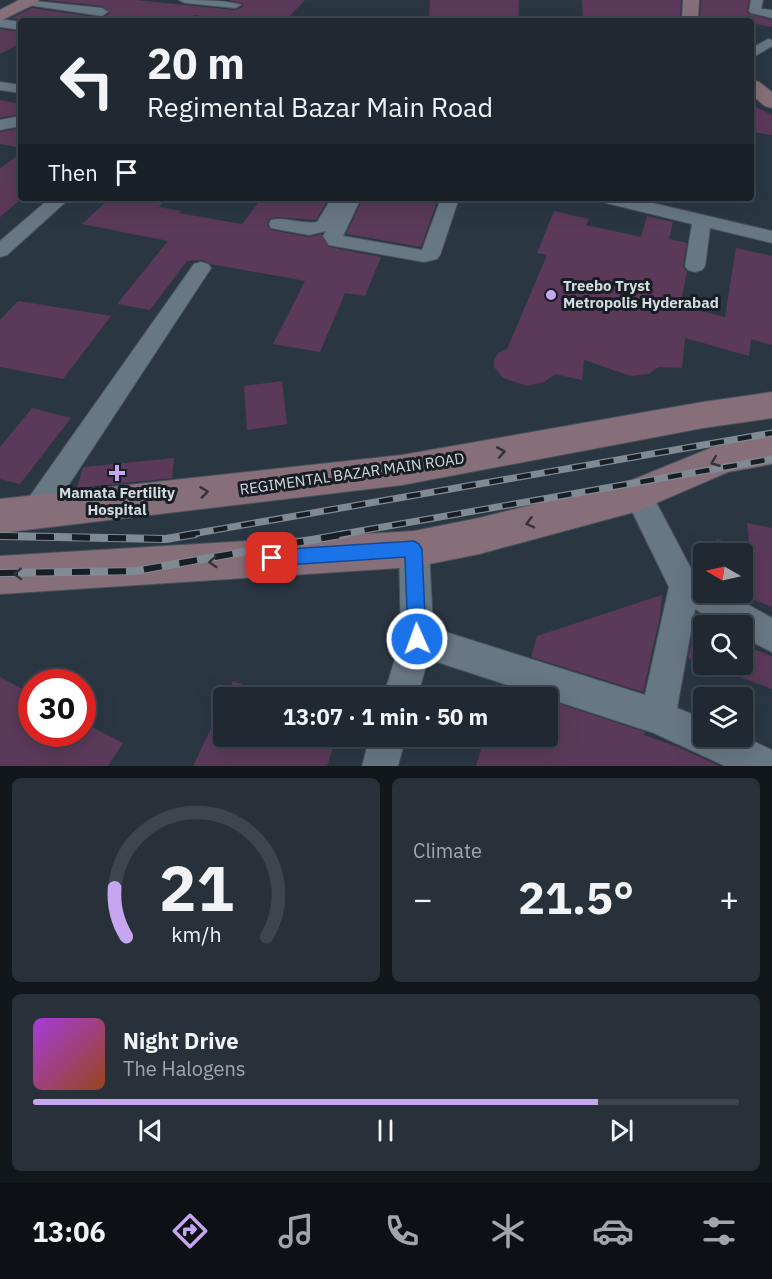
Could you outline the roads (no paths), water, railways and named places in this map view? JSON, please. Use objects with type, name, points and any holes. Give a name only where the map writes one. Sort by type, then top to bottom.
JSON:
[{"type":"main road","points":[[689,18],[688,12],[691,0]]},
{"type":"main road","points":[[0,7],[24,1]]},
{"type":"main road","points":[[0,16],[24,1]]},
{"type":"main road","points":[[754,88],[772,102]]},
{"type":"main road","name":"REGIMENTAL BAZAR MAIN ROAD","points":[[18,514],[402,470],[703,415],[772,405]]},
{"type":"main road","points":[[0,575],[414,549],[479,536],[638,495],[723,458],[772,450]]},
{"type":"street","points":[[185,0],[235,5]]},
{"type":"street","points":[[772,2],[759,0],[755,11],[772,14]]},
{"type":"street","points":[[24,1],[102,12]]},
{"type":"street","points":[[0,23],[18,26]]},
{"type":"street","points":[[754,53],[768,43]]},
{"type":"street","points":[[0,86],[18,89]]},
{"type":"street","points":[[0,125],[18,122]]},
{"type":"street","points":[[0,251],[58,201]]},
{"type":"street","points":[[278,224],[309,229],[324,226],[338,201]]},
{"type":"street","points":[[350,201],[333,236],[336,241],[424,256],[430,255],[449,201]]},
{"type":"street","points":[[621,201],[772,237]]},
{"type":"street","points":[[695,266],[702,220]]},
{"type":"street","points":[[18,514],[201,268]]},
{"type":"street","points":[[638,495],[684,586],[772,636]]},
{"type":"street","points":[[403,687],[417,639],[414,549]]},
{"type":"street","points":[[658,717],[684,586]]},
{"type":"street","points":[[417,639],[658,717],[766,766]]},
{"type":"street","points":[[380,766],[385,747]]},
{"type":"railway","points":[[186,535],[772,433]]},
{"type":"railway","points":[[337,535],[772,459]]},
{"type":"railway","points":[[0,536],[166,539],[195,534]]},
{"type":"railway","points":[[0,573],[135,571],[346,534]]},
{"type":"place","name":"Treebo Tryst Metropolis Hyderabad","points":[[551,295]]},
{"type":"place","name":"Mamata Fertility Hospital","points":[[117,473]]}]
